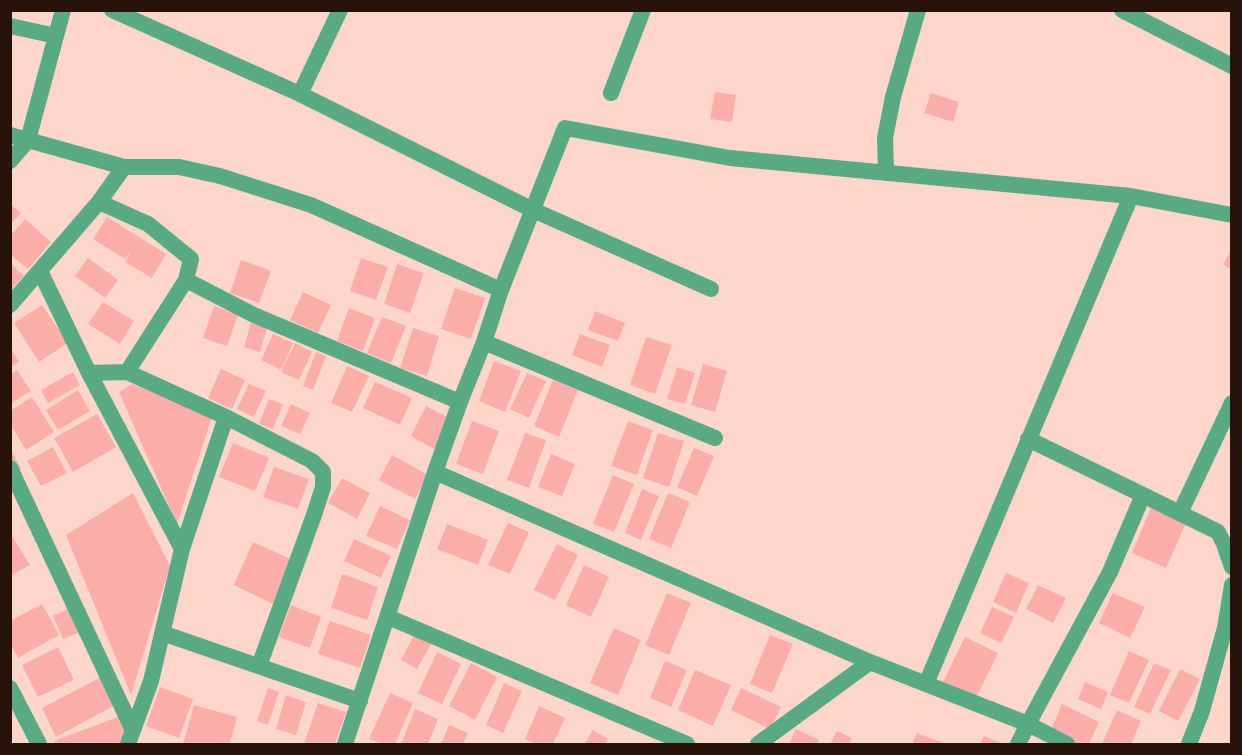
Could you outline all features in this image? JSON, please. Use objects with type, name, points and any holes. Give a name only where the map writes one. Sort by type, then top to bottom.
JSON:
[{"type":"street","points":[[10,161],[28,140],[63,10]]},
{"type":"street","points":[[112,10],[300,94],[533,210],[711,289]]},
{"type":"street","points":[[300,94],[340,10]]},
{"type":"street","points":[[611,93],[643,10]]},
{"type":"street","points":[[886,173],[885,138],[892,97],[918,10]]},
{"type":"street","points":[[1122,10],[1232,66]]},
{"type":"street","points":[[10,26],[56,36]]},
{"type":"street","points":[[345,744],[460,402],[565,128],[730,158],[1131,196],[1232,215]]},
{"type":"street","points":[[10,135],[124,167],[179,167],[220,176],[311,205],[501,290]]},
{"type":"street","points":[[10,305],[99,202],[124,167]]},
{"type":"street","points":[[926,684],[1131,196]]},
{"type":"street","points":[[99,202],[148,224],[191,259],[186,280],[127,372]]},
{"type":"street","points":[[40,271],[89,373],[182,549]]},
{"type":"street","points":[[186,280],[254,315],[460,402]]},
{"type":"street","points":[[484,342],[715,438]]},
{"type":"street","points":[[89,373],[127,372],[226,417],[312,461],[323,472],[323,487],[314,515],[259,666]]},
{"type":"street","points":[[1180,513],[1232,403]]},
{"type":"street","points":[[130,736],[151,681],[182,549],[226,417]]},
{"type":"street","points":[[1028,439],[1218,532],[1232,567]]},
{"type":"street","points":[[10,468],[130,736]]},
{"type":"street","points":[[435,472],[870,662],[1028,724],[1067,744]]},
{"type":"street","points":[[1018,744],[1110,572],[1143,495]]},
{"type":"street","points":[[1188,744],[1202,711],[1225,628],[1232,585]]},
{"type":"street","points":[[388,617],[687,744]]},
{"type":"street","points":[[162,633],[360,701]]},
{"type":"street","points":[[758,744],[870,662]]},
{"type":"street","points":[[10,688],[39,744]]},
{"type":"building","points":[[715,92],[736,95],[732,122],[710,119]]},
{"type":"building","points":[[931,93],[959,102],[953,122],[924,113]]},
{"type":"building","points":[[10,204],[21,213],[10,225]]},
{"type":"building","points":[[107,217],[166,254],[152,278],[125,262],[132,250],[125,259],[93,239]]},
{"type":"building","points":[[25,219],[51,242],[28,269],[10,254],[10,236]]},
{"type":"building","points":[[1232,248],[1232,269],[1223,265]]},
{"type":"building","points":[[88,258],[118,280],[105,298],[75,276]]},
{"type":"building","points":[[361,258],[388,267],[376,300],[350,291]]},
{"type":"building","points":[[241,260],[271,271],[259,303],[230,293]]},
{"type":"building","points":[[10,263],[24,276],[10,291]]},
{"type":"building","points":[[397,264],[424,273],[410,313],[384,304]]},
{"type":"building","points":[[455,288],[485,298],[471,339],[441,329]]},
{"type":"building","points":[[303,292],[331,305],[318,333],[290,320]]},
{"type":"building","points":[[103,302],[134,321],[120,344],[88,324]]},
{"type":"building","points":[[42,305],[68,343],[39,362],[14,323]]},
{"type":"building","points":[[214,306],[238,315],[227,346],[203,338]]},
{"type":"building","points":[[349,308],[375,318],[363,351],[337,341]]},
{"type":"building","points":[[595,311],[625,323],[618,341],[588,330]]},
{"type":"building","points":[[382,317],[406,326],[391,363],[367,353]]},
{"type":"building","points":[[251,323],[267,328],[260,352],[244,347]]},
{"type":"building","points":[[413,328],[439,336],[427,376],[400,368]]},
{"type":"building","points":[[273,334],[293,343],[281,370],[261,360]]},
{"type":"building","points":[[580,334],[610,345],[602,367],[572,355]]},
{"type":"building","points":[[646,337],[672,345],[655,394],[630,385]]},
{"type":"building","points":[[295,343],[312,352],[299,380],[281,372]]},
{"type":"building","points":[[10,347],[19,362],[10,367]]},
{"type":"building","points":[[316,352],[326,356],[313,390],[303,386]]},
{"type":"building","points":[[494,361],[521,371],[505,412],[479,401]]},
{"type":"building","points":[[703,364],[727,371],[715,412],[691,405]]},
{"type":"building","points":[[347,366],[369,376],[352,412],[331,403]]},
{"type":"building","points":[[677,367],[695,373],[685,404],[667,399]]},
{"type":"building","points":[[221,369],[245,380],[232,409],[208,398]]},
{"type":"building","points":[[17,370],[31,391],[10,404],[10,375]]},
{"type":"building","points":[[73,372],[80,385],[48,403],[41,390]]},
{"type":"building","points":[[527,373],[546,381],[529,418],[510,409]]},
{"type":"building","points":[[553,380],[578,390],[559,437],[534,426]]},
{"type":"building","points":[[375,382],[412,398],[400,425],[363,408]]},
{"type":"building","points":[[132,384],[212,417],[177,524],[119,392]]},
{"type":"building","points":[[249,384],[266,391],[254,417],[237,409]]},
{"type":"building","points":[[78,390],[90,411],[58,430],[46,410]]},
{"type":"building","points":[[32,397],[54,432],[26,450],[10,424],[10,411]]},
{"type":"building","points":[[269,399],[283,404],[273,429],[259,424]]},
{"type":"building","points":[[291,404],[310,413],[300,434],[281,426]]},
{"type":"building","points":[[426,406],[451,419],[436,450],[411,436]]},
{"type":"building","points":[[97,414],[116,447],[73,472],[54,438]]},
{"type":"building","points":[[472,421],[499,431],[483,474],[456,464]]},
{"type":"building","points":[[628,421],[653,430],[637,475],[611,466]]},
{"type":"building","points":[[525,433],[546,440],[529,488],[507,480]]},
{"type":"building","points":[[658,433],[684,441],[669,487],[643,478]]},
{"type":"building","points":[[233,443],[269,458],[255,491],[219,477]]},
{"type":"building","points":[[53,447],[67,473],[41,486],[27,461]]},
{"type":"building","points":[[10,448],[21,469],[10,474]]},
{"type":"building","points":[[694,448],[714,456],[697,496],[677,487]]},
{"type":"building","points":[[551,454],[575,464],[562,496],[538,487]]},
{"type":"building","points":[[392,455],[428,475],[415,499],[379,480]]},
{"type":"building","points":[[274,467],[309,479],[298,509],[263,497]]},
{"type":"building","points":[[613,475],[634,484],[614,532],[593,524]]},
{"type":"building","points":[[342,478],[370,493],[357,519],[328,503]]},
{"type":"building","points":[[642,489],[659,496],[641,540],[625,533]]},
{"type":"building","points":[[133,493],[170,566],[131,695],[66,535]]},
{"type":"building","points":[[668,493],[690,502],[671,548],[649,539]]},
{"type":"building","points":[[380,506],[410,520],[397,549],[366,536]]},
{"type":"building","points":[[1151,508],[1186,523],[1166,568],[1132,553]]},
{"type":"building","points":[[508,523],[529,532],[510,574],[488,565]]},
{"type":"building","points":[[447,524],[488,540],[478,565],[437,549]]},
{"type":"building","points":[[10,533],[30,565],[10,576]]},
{"type":"building","points":[[354,539],[391,556],[381,578],[344,561]]},
{"type":"building","points":[[253,542],[293,560],[273,604],[234,585]]},
{"type":"building","points":[[557,544],[578,555],[555,600],[534,590]]},
{"type":"building","points":[[584,565],[609,577],[591,617],[566,605]]},
{"type":"building","points":[[1006,573],[1029,583],[1016,613],[993,602]]},
{"type":"building","points":[[342,574],[378,587],[367,620],[331,608]]},
{"type":"building","points":[[1038,585],[1066,598],[1053,623],[1026,609]]},
{"type":"building","points":[[667,593],[691,603],[669,655],[645,645]]},
{"type":"building","points":[[1113,593],[1145,607],[1130,638],[1099,623]]},
{"type":"building","points":[[42,604],[59,635],[18,658],[10,643],[10,621]]},
{"type":"building","points":[[76,605],[87,629],[63,639],[53,616]]},
{"type":"building","points":[[291,605],[321,617],[310,648],[279,637]]},
{"type":"building","points":[[992,607],[1014,617],[1001,643],[980,633]]},
{"type":"building","points":[[330,621],[371,635],[360,668],[318,654]]},
{"type":"building","points":[[614,628],[641,640],[618,695],[590,683]]},
{"type":"building","points":[[416,632],[433,641],[417,669],[401,660]]},
{"type":"building","points":[[770,635],[793,644],[772,693],[750,684]]},
{"type":"building","points":[[965,637],[998,653],[975,700],[942,684]]},
{"type":"building","points":[[58,647],[74,680],[38,697],[22,665]]},
{"type":"building","points":[[1129,651],[1149,660],[1129,703],[1110,695]]},
{"type":"building","points":[[437,652],[461,664],[442,704],[418,693]]},
{"type":"building","points":[[665,661],[687,670],[671,707],[650,698]]},
{"type":"building","points":[[471,663],[497,677],[475,720],[449,706]]},
{"type":"building","points":[[1154,663],[1171,670],[1150,714],[1134,707]]},
{"type":"building","points":[[1180,669],[1200,679],[1178,721],[1159,711]]},
{"type":"building","points":[[695,670],[731,685],[713,726],[678,710]]},
{"type":"building","points":[[105,675],[119,703],[56,737],[42,708]]},
{"type":"building","points":[[1085,682],[1108,692],[1101,709],[1078,699]]},
{"type":"building","points":[[504,683],[522,691],[503,733],[486,725]]},
{"type":"building","points":[[160,687],[193,699],[179,738],[146,726]]},
{"type":"building","points":[[268,688],[279,692],[268,725],[257,721]]},
{"type":"building","points":[[741,688],[781,707],[770,729],[731,710]]},
{"type":"building","points":[[390,693],[413,703],[395,744],[382,744],[369,739]]},
{"type":"building","points":[[286,695],[306,702],[296,735],[276,729]]},
{"type":"building","points":[[318,703],[346,712],[335,744],[304,744]]},
{"type":"building","points":[[1062,704],[1099,722],[1089,744],[1078,744],[1050,732]]},
{"type":"building","points":[[194,705],[237,717],[230,744],[183,744]]},
{"type":"building","points":[[539,706],[565,718],[553,744],[537,744],[525,739]]},
{"type":"building","points":[[415,709],[438,719],[428,744],[401,744]]},
{"type":"building","points":[[1117,710],[1141,721],[1131,744],[1102,744]]},
{"type":"building","points":[[131,712],[121,744],[56,744],[54,741]]},
{"type":"building","points":[[449,725],[468,733],[463,744],[441,744]]},
{"type":"building","points":[[796,729],[819,740],[817,744],[789,744]]},
{"type":"building","points":[[593,730],[608,739],[605,744],[585,744]]},
{"type":"building","points":[[837,731],[852,738],[849,744],[830,744]]},
{"type":"building","points":[[917,733],[946,744],[912,744]]},
{"type":"building","points":[[984,736],[1003,744],[980,744]]}]
